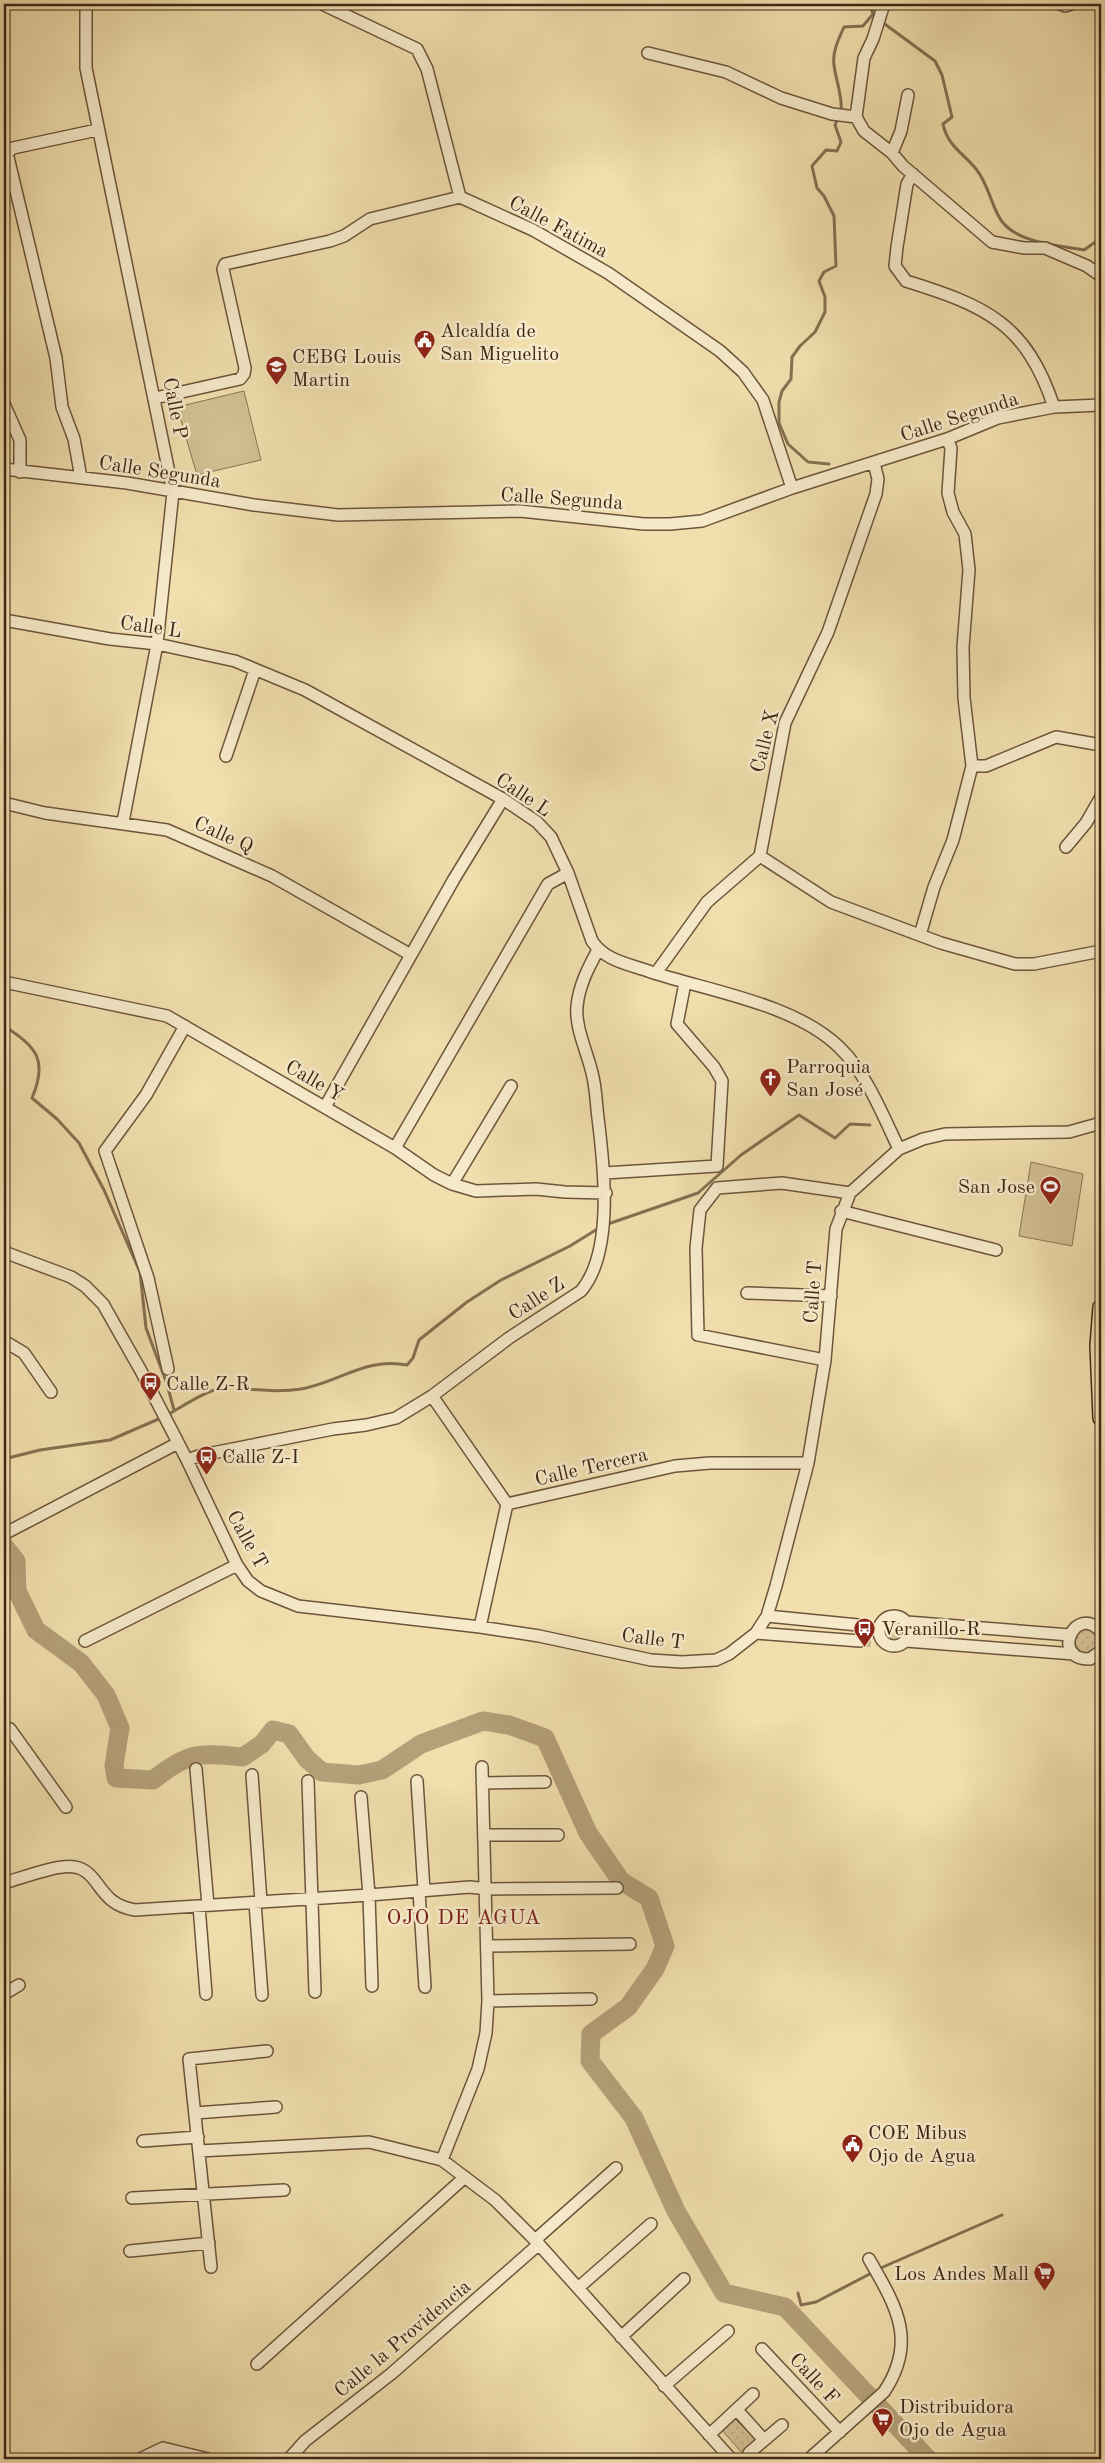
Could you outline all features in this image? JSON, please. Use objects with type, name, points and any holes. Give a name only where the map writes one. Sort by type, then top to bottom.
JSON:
[{"type":"main road","points":[[1101,1308],[1098,1346],[1101,1418]]},
{"type":"street","name":"Calle P","points":[[86,4],[86,68],[97,130],[174,492],[157,644],[123,822]]},
{"type":"street","points":[[155,398],[240,379],[244,374],[245,368],[223,269],[225,264],[330,241],[344,236],[370,219],[460,197],[426,69],[417,49],[322,4]]},
{"type":"street","points":[[1060,4],[1065,6],[1071,4]]},
{"type":"street","points":[[883,8],[864,58],[856,117],[864,131],[892,152],[913,174],[992,242],[1024,248],[1046,248],[1087,266],[1101,276]]},
{"type":"street","points":[[648,53],[726,72],[781,98],[838,115],[856,117]]},
{"type":"street","points":[[892,152],[901,131],[908,94]]},
{"type":"street","points":[[81,478],[74,439],[62,407],[56,358],[7,153],[13,148],[97,130]]},
{"type":"street","points":[[913,174],[907,184],[896,247],[896,266],[900,274],[906,281],[969,302],[1003,323],[1024,344],[1049,392],[1054,408]]},
{"type":"street","name":"Calle Fatima","points":[[460,197],[533,230],[608,273],[720,352],[743,372],[763,400],[792,488]]},
{"type":"street","points":[[4,404],[20,440],[20,472]]},
{"type":"street","name":"Calle Segunda","points":[[4,469],[127,483],[254,505],[338,515],[520,511],[644,524],[670,524],[702,521],[792,488],[948,439],[998,418],[1054,408],[1101,405]]},
{"type":"street","points":[[920,934],[934,887],[953,840],[972,766],[964,681],[963,647],[970,570],[965,534],[953,512],[948,493],[952,448],[948,439]]},
{"type":"street","name":"Calle X","points":[[760,856],[785,722],[828,632],[870,513],[878,479],[874,463]]},
{"type":"street","name":"Calle L","points":[[4,620],[110,639],[157,644],[235,661],[305,690],[502,799],[544,829],[568,873],[592,941],[598,950]]},
{"type":"street","points":[[226,756],[255,670]]},
{"type":"street","points":[[972,766],[986,766],[1056,737],[1101,745]]},
{"type":"street","points":[[1066,847],[1086,823],[1101,797]]},
{"type":"street","points":[[325,1107],[410,955],[502,799]]},
{"type":"street","name":"Calle Q","points":[[4,803],[45,813],[123,822],[167,830],[272,876],[410,955]]},
{"type":"street","points":[[656,973],[707,902],[760,856],[831,902],[941,943],[1015,964],[1034,964],[1101,951]]},
{"type":"street","points":[[395,1148],[548,884],[568,873]]},
{"type":"street","points":[[598,950],[609,958],[685,983],[782,1011],[818,1031],[839,1046],[852,1061],[875,1100],[899,1149]]},
{"type":"street","name":"Calle Z","points":[[187,1460],[202,1455],[396,1418],[432,1396],[529,1324],[581,1291],[589,1282],[598,1259],[606,1193],[593,1074],[578,1022],[577,1006],[584,977],[598,950]]},
{"type":"street","name":"Calle Y","points":[[4,982],[167,1016],[395,1148],[434,1175],[452,1184],[476,1191],[536,1189],[606,1193]]},
{"type":"street","points":[[604,1173],[718,1166],[722,1081],[714,1066],[677,1024],[685,983]]},
{"type":"street","points":[[168,1369],[148,1278],[105,1151],[146,1095],[185,1026]]},
{"type":"street","points":[[452,1184],[511,1086]]},
{"type":"street","name":"Calle T","points":[[4,1252],[71,1277],[97,1297],[108,1312],[161,1408],[237,1565],[248,1581],[261,1591],[298,1606],[480,1627],[540,1636],[651,1660],[682,1662],[716,1660],[730,1654],[756,1633],[767,1616],[808,1463],[825,1360],[836,1229],[841,1211],[850,1193],[899,1149],[923,1138],[945,1134],[1069,1132],[1101,1123]]},
{"type":"street","points":[[825,1360],[698,1335],[696,1248],[700,1210],[717,1188],[782,1183],[850,1193]]},
{"type":"street","points":[[841,1211],[996,1250]]},
{"type":"street","points":[[747,1293],[831,1296]]},
{"type":"street","points":[[4,1342],[24,1353],[51,1392]]},
{"type":"street","points":[[432,1396],[507,1504],[480,1627]]},
{"type":"street","points":[[4,1534],[178,1443]]},
{"type":"street","name":"Calle Tercera","points":[[507,1504],[675,1466],[710,1463],[808,1463]]},
{"type":"street","points":[[86,1641],[237,1565]]},
{"type":"street","points":[[767,1616],[858,1625]]},
{"type":"street","points":[[872,1625],[898,1616],[907,1622],[1070,1635]]},
{"type":"street","points":[[805,1638],[808,1620]]},
{"type":"street","points":[[884,1620],[879,1628],[880,1642],[892,1646],[906,1641],[1074,1654],[1090,1659],[1101,1651]]},
{"type":"street","points":[[906,1641],[910,1632],[907,1622]]},
{"type":"street","points":[[1074,1654],[1069,1645],[1070,1635],[1081,1624],[1100,1628]]},
{"type":"street","points":[[756,1633],[860,1641]]},
{"type":"street","points":[[4,1727],[10,1729],[66,1807]]},
{"type":"street","points":[[442,2160],[477,2074],[486,2033],[488,2001],[482,1767]]},
{"type":"street","points":[[196,1769],[204,1906],[206,1994]]},
{"type":"street","points":[[252,1775],[262,1996]]},
{"type":"street","points":[[308,1781],[315,1992]]},
{"type":"street","points":[[417,1781],[425,1987]]},
{"type":"street","points":[[482,1783],[545,1782]]},
{"type":"street","points":[[361,1797],[369,1895],[372,1986]]},
{"type":"street","points":[[485,1836],[558,1835]]},
{"type":"street","points":[[4,1883],[63,1867],[74,1867],[88,1872],[108,1900],[128,1909],[313,1899],[470,1886],[486,1889],[617,1888]]},
{"type":"street","points":[[487,1946],[630,1944]]},
{"type":"street","points":[[4,1994],[19,1985]]},
{"type":"street","points":[[488,2001],[591,1999]]},
{"type":"street","points":[[211,2267],[189,2059],[267,2051]]},
{"type":"street","points":[[195,2113],[276,2107]]},
{"type":"street","points":[[143,2141],[198,2137]]},
{"type":"street","points":[[199,2151],[369,2142],[442,2160],[495,2200],[537,2242],[731,2459]]},
{"type":"street","name":"Calle la Providencia","points":[[289,2459],[305,2441],[391,2374],[616,2168]]},
{"type":"street","points":[[257,2364],[465,2177]]},
{"type":"street","points":[[132,2198],[284,2190]]},
{"type":"street","points":[[578,2288],[651,2224]]},
{"type":"street","points":[[130,2252],[209,2243]]},
{"type":"street","points":[[809,2459],[879,2397],[893,2379],[900,2360],[902,2339],[898,2316],[870,2260]]},
{"type":"street","points":[[621,2337],[684,2279]]},
{"type":"street","points":[[664,2386],[728,2331]]},
{"type":"street","name":"Calle F","points":[[762,2349],[840,2432]]},
{"type":"street","points":[[709,2435],[754,2394]]},
{"type":"street","points":[[736,2410],[764,2440]]},
{"type":"street","points":[[749,2453],[782,2425]]},
{"type":"street","points":[[140,2459],[162,2448],[208,2459]]},
{"type":"green space","points":[[244,391],[261,460],[197,475],[177,407]]},
{"type":"green space","name":"San Jose","points":[[1031,1162],[1083,1174],[1072,1246],[1019,1236]]},
{"type":"green space","points":[[894,1619],[899,1620],[905,1626],[905,1636],[899,1642],[894,1643],[889,1642],[883,1636],[882,1631],[883,1626],[889,1620]]},
{"type":"green space","points":[[1087,1629],[1092,1630],[1098,1636],[1098,1646],[1092,1652],[1087,1653],[1082,1652],[1076,1646],[1075,1641],[1076,1636],[1082,1630]]},
{"type":"green space","points":[[735,2419],[756,2440],[742,2453],[722,2430]]},
{"type":"waterway","points":[[870,4],[873,14]]},
{"type":"waterway","points":[[841,113],[841,101],[834,60],[836,45],[844,27],[863,26],[873,14]]},
{"type":"waterway","points":[[882,22],[935,61],[942,75],[952,117],[943,124],[945,131],[956,148],[980,174],[998,215],[1004,224],[1013,232],[1036,241],[1084,250],[1101,238]]},
{"type":"waterway","points":[[829,464],[808,462],[788,444],[779,423],[779,402],[782,391],[791,379],[792,357],[800,346],[815,332],[825,312],[825,297],[819,281],[824,272],[836,266],[834,216],[824,196],[817,188],[812,166],[826,150],[837,151],[841,142],[835,125],[838,118]]},
{"type":"waterway","points":[[4,1026],[25,1041],[32,1048],[36,1056],[39,1064],[39,1074],[32,1098],[57,1119],[79,1143],[104,1190],[140,1272],[146,1328],[167,1384],[174,1410]]},
{"type":"waterway","points":[[605,1225],[698,1193],[741,1155],[799,1115],[835,1138],[850,1124],[870,1125]]},
{"type":"waterway","points":[[167,1415],[203,1395],[225,1387],[231,1386],[268,1391],[294,1390],[315,1386],[353,1371],[378,1364],[407,1365],[413,1358],[419,1340],[467,1302],[501,1280],[570,1246],[599,1228]]},
{"type":"waterway","points":[[4,1459],[40,1450],[110,1440],[161,1418]]},
{"type":"waterway","points":[[4,1546],[16,1561],[17,1591],[36,1630],[81,1663],[106,1695],[120,1728],[114,1765],[116,1778],[153,1780],[176,1764],[195,1756],[243,1757],[262,1744],[273,1730],[289,1734],[307,1759],[322,1772],[359,1775],[382,1770],[421,1744],[483,1721],[509,1725],[545,1738],[588,1833],[621,1881],[649,1898],[665,1946],[655,1969],[628,2007],[591,2034],[590,2061],[634,2118],[676,2211],[724,2293],[785,2307],[928,2459]]},
{"type":"waterway","points":[[798,2293],[801,2305],[816,2302],[883,2267],[1002,2215]]},
{"type":"tunnel","points":[[858,1625],[872,1625]]},
{"type":"tunnel","points":[[860,1641],[877,1642]]},
{"type":"place","name":"Alcaldía de San Miguelito","points":[[424,360]]},
{"type":"place","name":"CEBG Louis Martin","points":[[276,386]]},
{"type":"place","name":"Parroquia San José","points":[[770,1097]]},
{"type":"place","name":"San Jose","points":[[1051,1205]]},
{"type":"place","name":"Calle Z-R","points":[[150,1402]]},
{"type":"place","name":"Calle Z-I","points":[[206,1475]]},
{"type":"place","name":"Veranillo-R","points":[[865,1647]]},
{"type":"place","name":"COE Mibus Ojo de Agua","points":[[852,2163]]},
{"type":"place","name":"Los Andes Mall","points":[[1045,2292]]},
{"type":"place","name":"Distribuidora Ojo de Agua","points":[[883,2437]]},
{"type":"district","name":"OJO DE AGUA","points":[[464,1917]]}]
